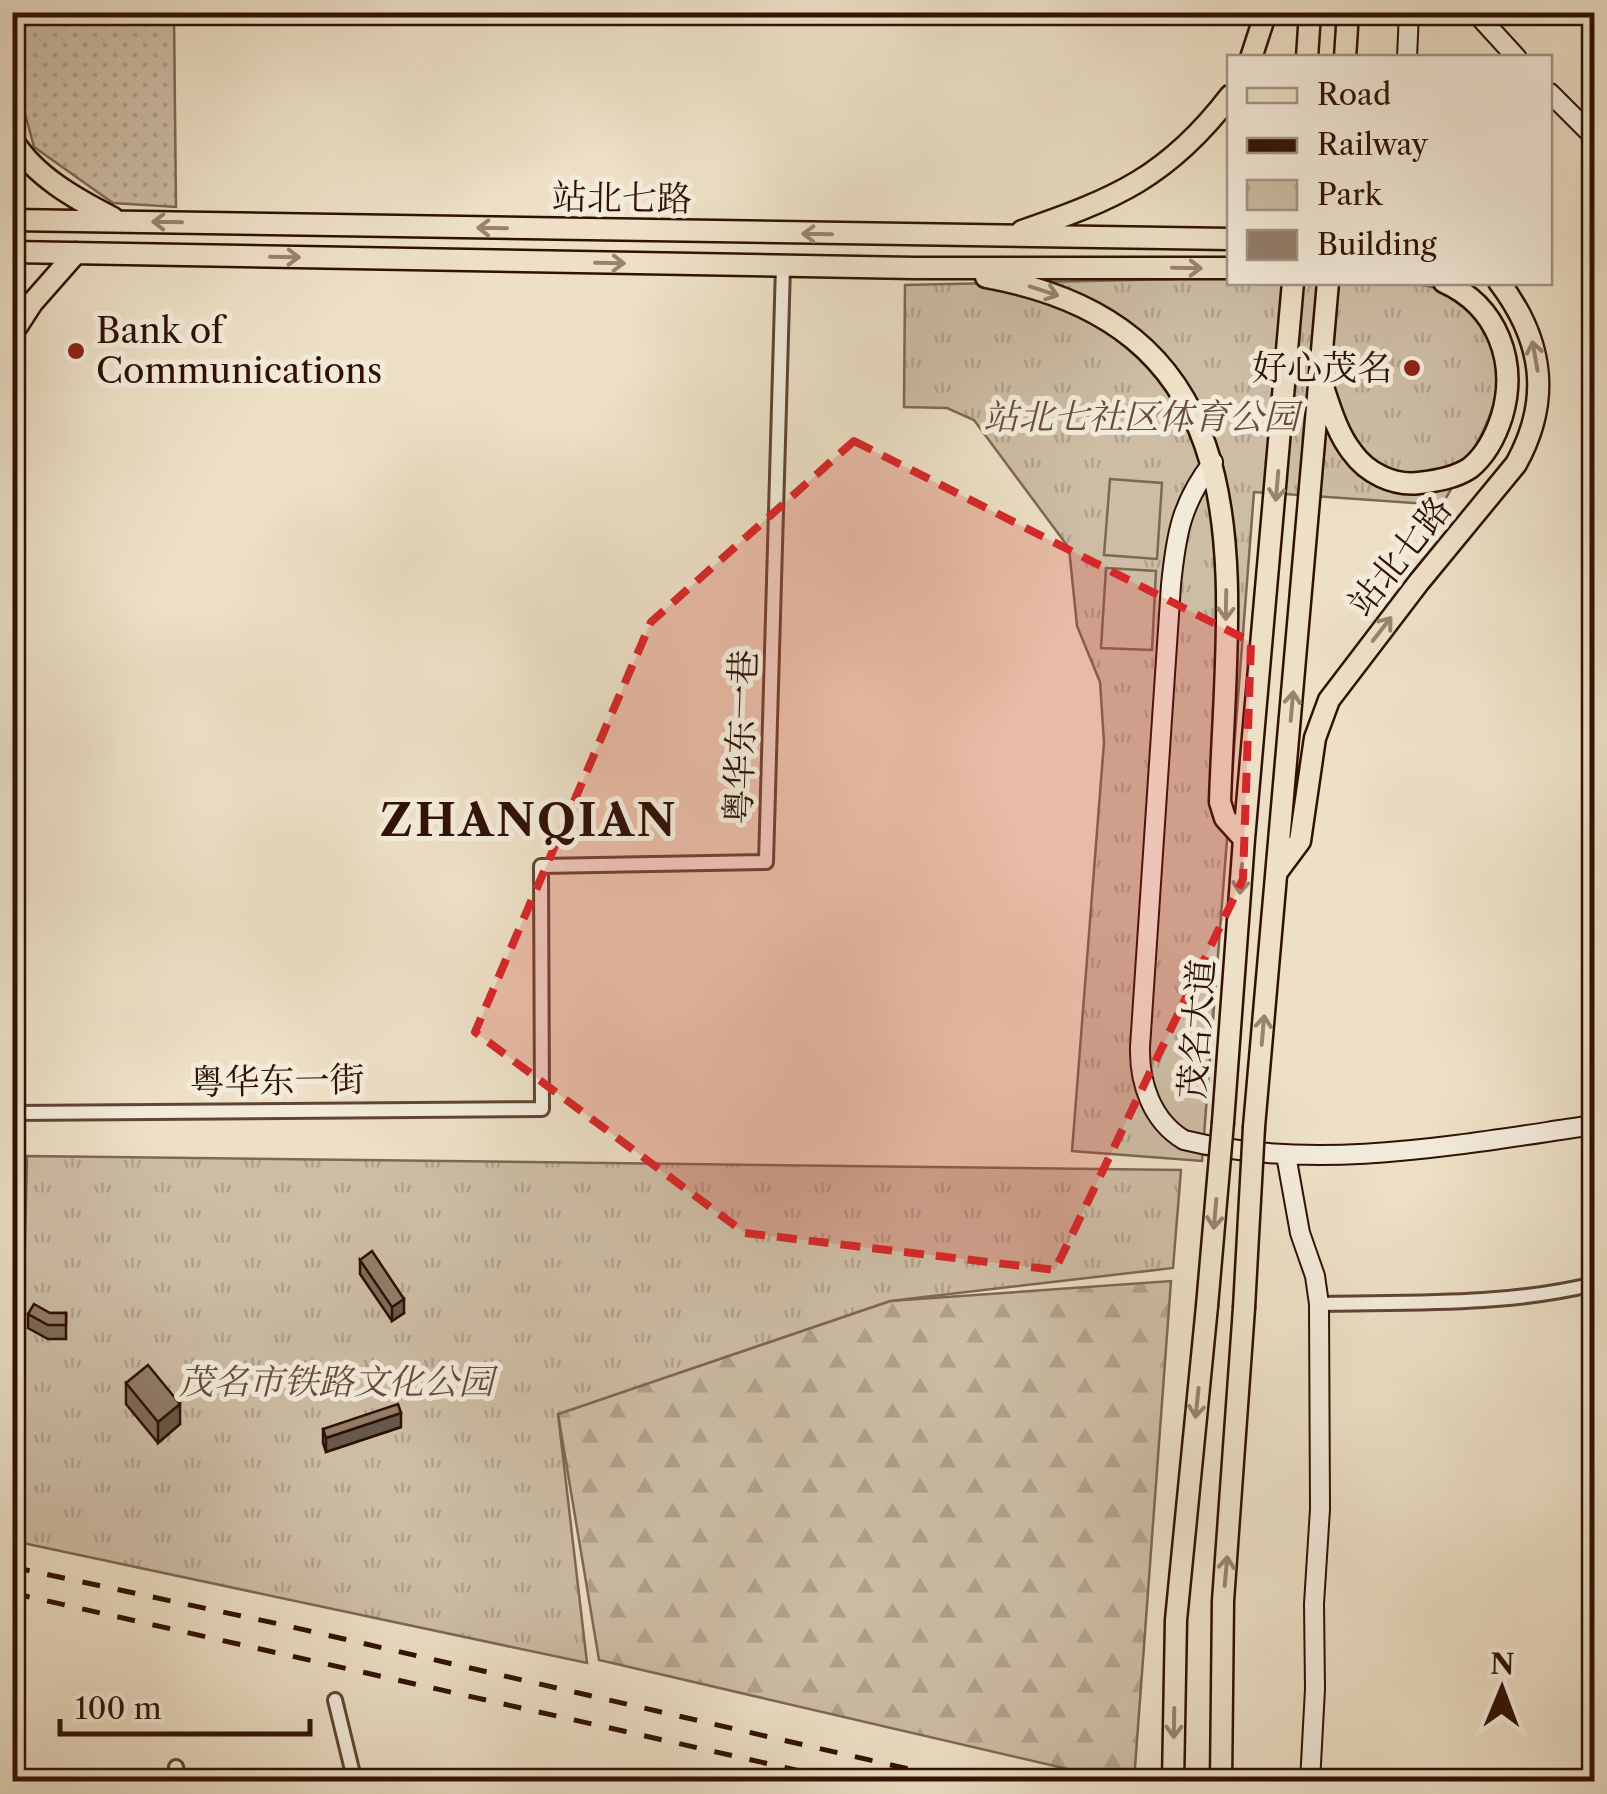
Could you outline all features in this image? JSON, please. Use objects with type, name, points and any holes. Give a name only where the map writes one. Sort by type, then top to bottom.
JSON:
[{"type":"main road","points":[[1252,55],[1266,12]]},
{"type":"main road","points":[[1307,55],[1310,12]]},
{"type":"main road","points":[[1345,55],[1348,12]]},
{"type":"main road","points":[[1006,236],[1112,198],[1139,182],[1187,147],[1227,100]]},
{"type":"main road","points":[[12,139],[36,168],[120,222]]},
{"type":"main road","name":"站北七路","points":[[12,220],[1227,239]]},
{"type":"main road","points":[[378,258],[379,226]]},
{"type":"main road","points":[[650,231],[650,263]]},
{"type":"main road","name":"站北七路","points":[[12,252],[914,268],[1227,268]]},
{"type":"main road","points":[[12,334],[32,303],[76,253]]},
{"type":"main road","points":[[914,268],[963,272],[1070,300],[1119,327],[1146,348],[1172,377],[1193,413],[1212,462],[1221,500],[1226,592],[1220,802],[1225,818],[1244,839]]},
{"type":"main road","name":"茂名大道","points":[[1174,1782],[1176,1620],[1223,1122],[1293,285]]},
{"type":"main road","name":"茂名大道","points":[[1220,1782],[1221,1668],[1254,1127],[1328,285]]},
{"type":"main road","name":"站北七路","points":[[1320,381],[1341,434],[1353,454],[1375,474],[1410,484],[1445,479],[1470,468],[1498,430],[1507,394],[1507,366],[1491,320],[1469,296],[1449,285]]},
{"type":"main road","name":"站北七路","points":[[1277,872],[1300,842],[1315,738],[1329,700],[1516,464],[1526,446],[1537,404],[1537,357],[1530,334],[1501,285]]},
{"type":"street","points":[[1407,55],[1409,12]]},
{"type":"street","points":[[1475,12],[1514,55]]},
{"type":"street","points":[[1552,95],[1594,138]]},
{"type":"street","name":"粤华东一巷","points":[[542,1108],[541,866],[766,862],[783,266]]},
{"type":"street","points":[[1212,462],[1182,512],[1173,564],[1140,1068],[1152,1106],[1174,1134],[1184,1140],[1286,1155],[1406,1150],[1594,1125]]},
{"type":"street","name":"粤华东一街","points":[[12,1113],[542,1108]]},
{"type":"street","points":[[1286,1155],[1300,1233],[1319,1304],[1320,1509],[1310,1782]]},
{"type":"street","points":[[1319,1304],[1545,1296],[1594,1284]]},
{"type":"street","points":[[336,1700],[355,1782]]},
{"type":"street","points":[[176,1767],[180,1782]]},
{"type":"highlighted area","points":[[854,441],[1251,642],[1243,879],[1055,1270],[745,1233],[475,1032],[651,622]]},
{"type":"green space","points":[[12,13],[174,13],[176,207],[113,203],[34,147],[13,69]]},
{"type":"green space","name":"站北七社区体育公园","points":[[1227,278],[1227,285],[1424,285],[1466,304],[1478,316],[1494,345],[1498,379],[1492,410],[1442,505],[1254,492],[1202,1161],[1072,1151],[1104,742],[1100,682],[1077,626],[1069,548],[974,420],[947,408],[904,407],[905,285]]},
{"type":"green space","points":[[1110,479],[1162,483],[1157,559],[1104,555]]},
{"type":"green space","points":[[1106,568],[1156,571],[1152,650],[1101,648]]},
{"type":"green space","name":"茂名市铁路文化公园","points":[[27,1156],[1181,1170],[1173,1268],[890,1301],[558,1414],[587,1663],[18,1542]]},
{"type":"green space","points":[[1171,1281],[1134,1781],[1119,1781],[599,1660],[558,1414],[890,1301]]},
{"type":"building","points":[[372,1251],[404,1299],[392,1307],[360,1260]]},
{"type":"building","points":[[34,1304],[50,1313],[66,1313],[66,1325],[48,1325],[28,1314]]},
{"type":"building","points":[[148,1365],[180,1404],[158,1422],[126,1383]]},
{"type":"building","points":[[398,1404],[401,1413],[326,1438],[323,1429]]},
{"type":"railway","points":[[12,1567],[279,1624],[965,1782]]},
{"type":"railway","points":[[12,1593],[849,1782]]},
{"type":"place","name":"Bank of Communications","points":[[76,351]]},
{"type":"place","name":"好心茂名","points":[[1412,368]]},
{"type":"district","name":"ZHANQIAN","points":[[529,820]]}]
